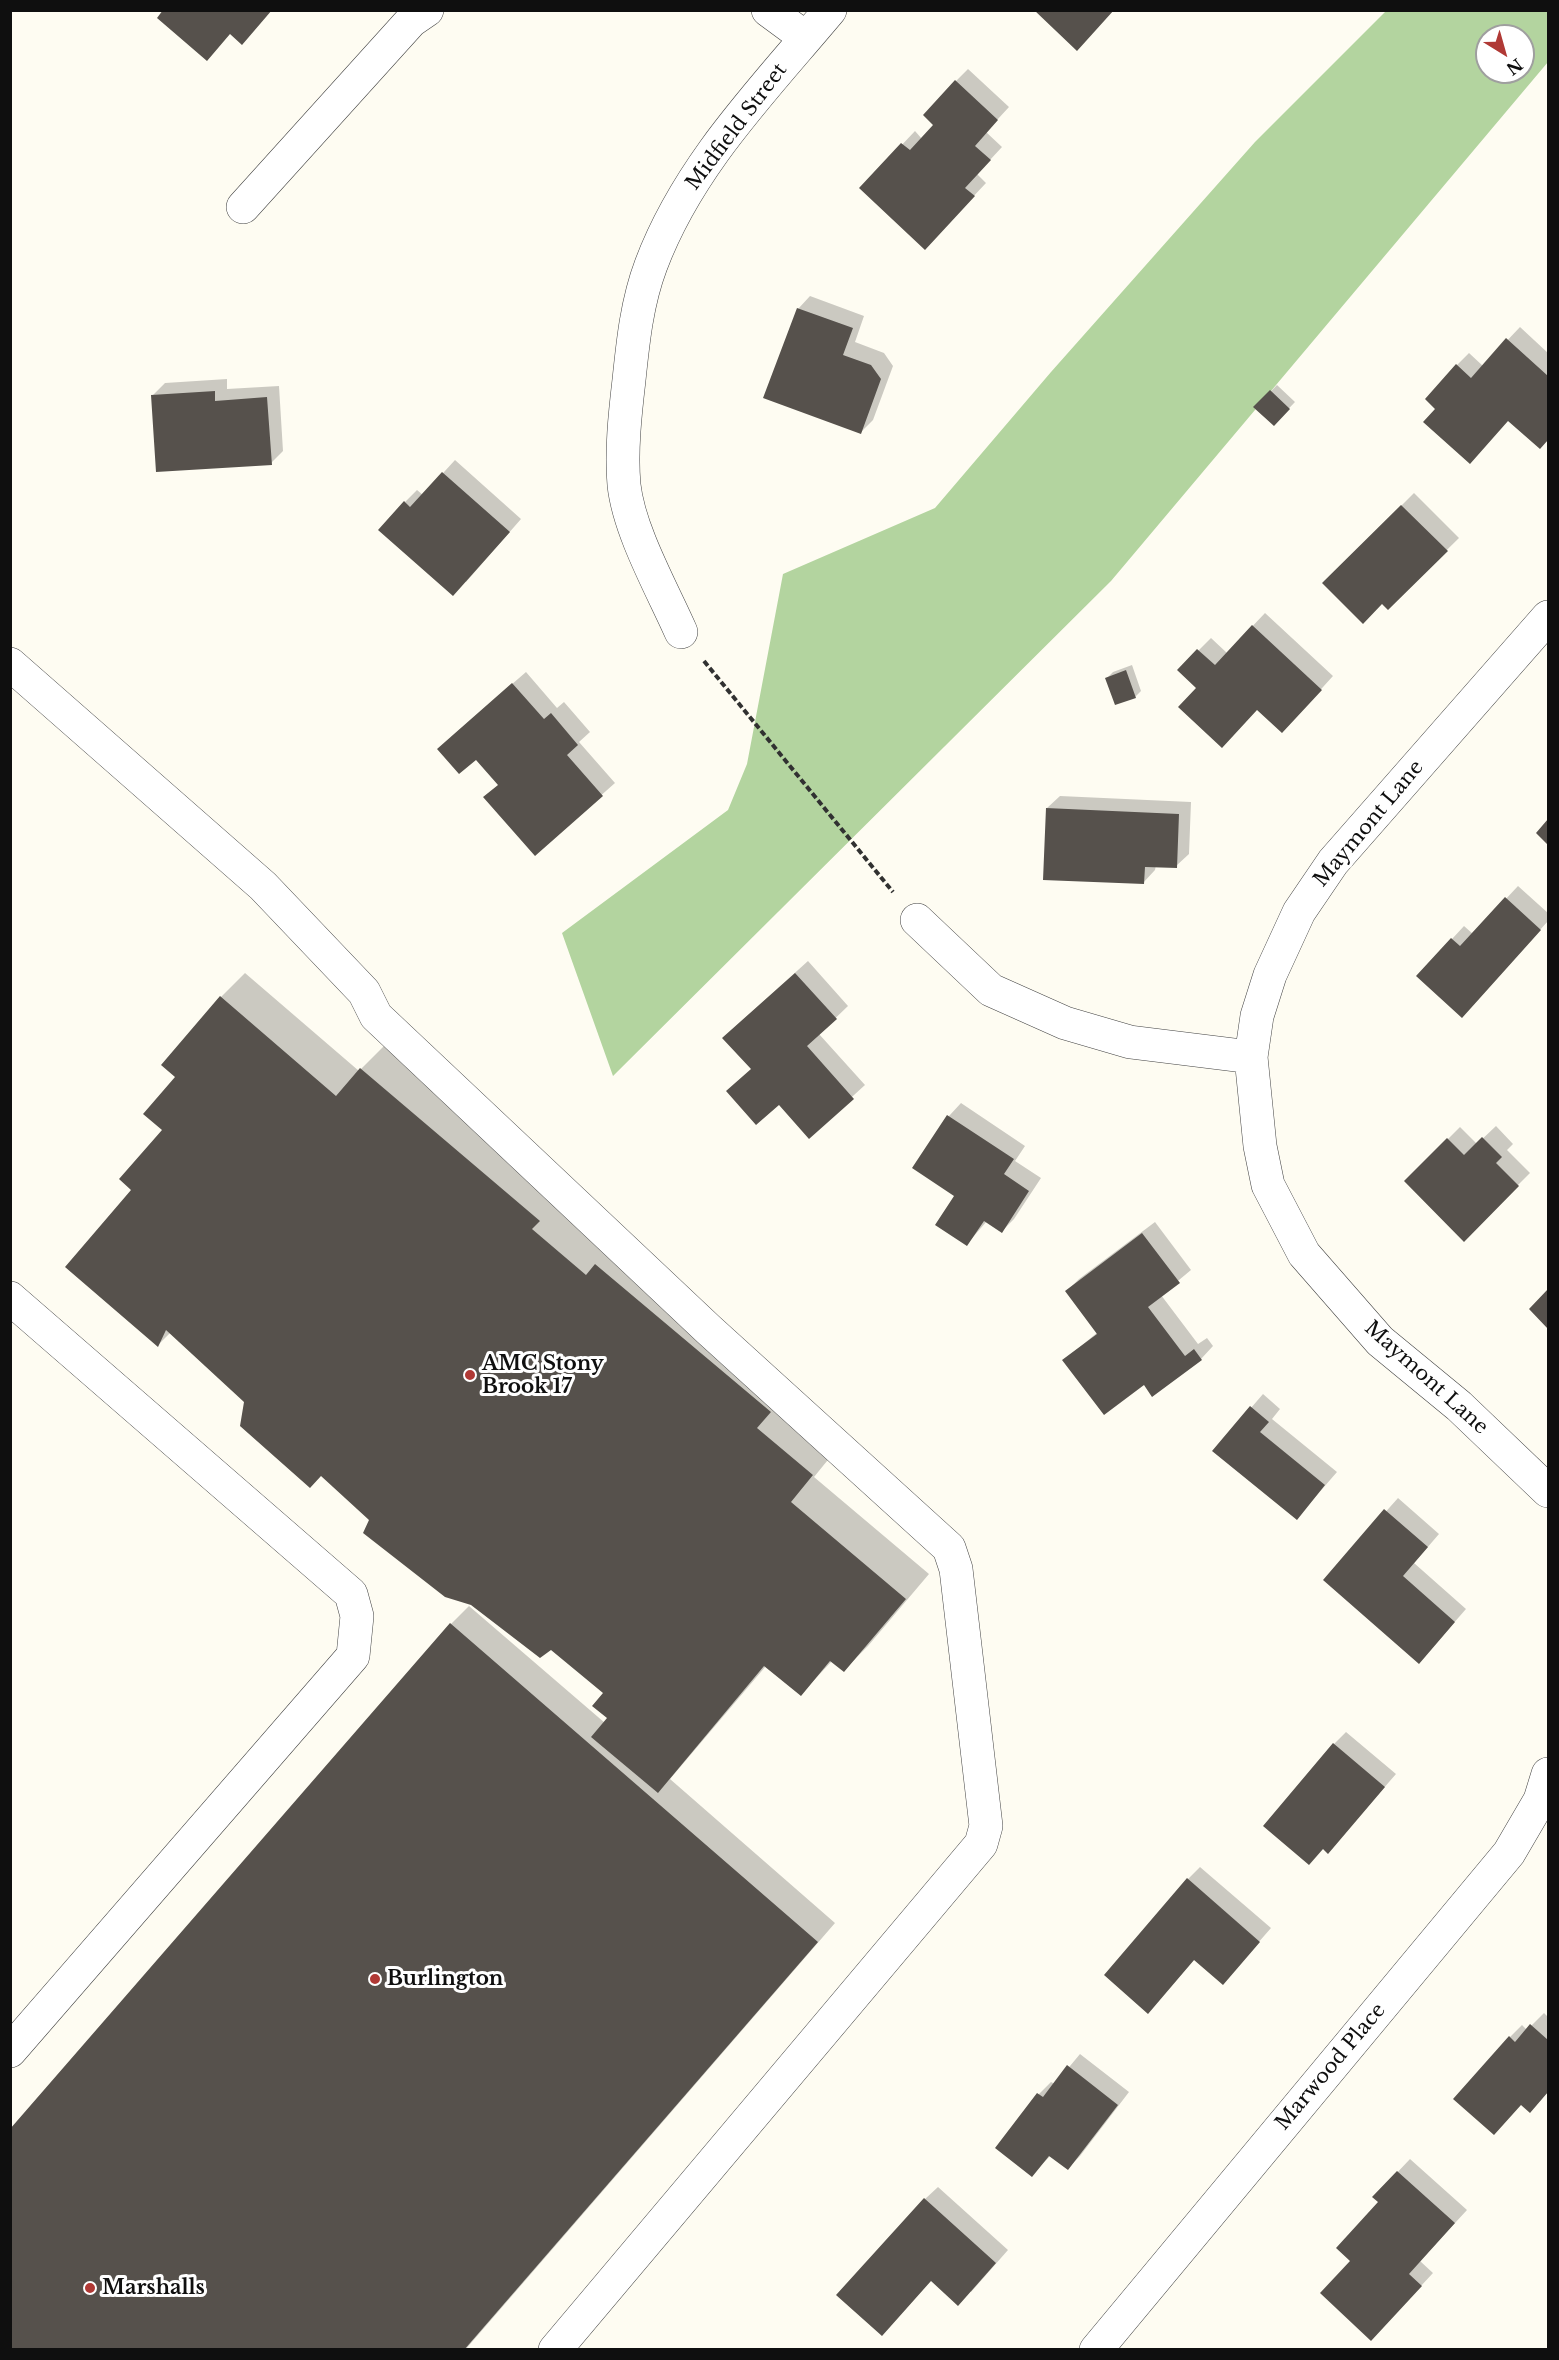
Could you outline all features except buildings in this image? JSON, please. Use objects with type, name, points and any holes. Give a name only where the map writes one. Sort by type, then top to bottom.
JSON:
[{"type":"street","points":[[243,207],[411,21],[427,10]]},
{"type":"street","points":[[768,10],[806,38]]},
{"type":"street","name":"Midfield Street","points":[[681,632],[634,525],[624,485],[625,419],[636,320],[651,266],[673,215],[697,173],[730,129],[830,10]]},
{"type":"street","name":"Maymont Lane","points":[[1548,617],[1333,862],[1304,903],[1270,975],[1257,1016],[1251,1057],[1260,1146],[1268,1185],[1304,1254],[1380,1341],[1459,1406],[1548,1491]]},
{"type":"street","points":[[10,664],[262,886],[364,992],[376,1016],[708,1329],[949,1548],[956,1569],[986,1826],[981,1844],[555,2349]]},
{"type":"street","points":[[916,920],[991,990],[1065,1023],[1130,1042],[1251,1057]]},
{"type":"street","points":[[10,1298],[351,1594],[357,1616],[353,1656],[10,2051]]},
{"type":"street","name":"Marwood Place","points":[[1096,2349],[1509,1853],[1540,1800],[1548,1774]]},
{"type":"path","points":[[681,632],[916,920]]},
{"type":"green space","points":[[1386,11],[1548,11],[1548,62],[1535,77],[1535,24],[1475,24],[1475,84],[1529,84],[1111,581],[613,1076],[562,933],[728,810],[747,764],[783,574],[935,508],[1051,372],[1255,142]]},
{"type":"place","name":"AMC Stony Brook 17","points":[[470,1375]]},
{"type":"place","name":"Burlington","points":[[375,1979]]},
{"type":"place","name":"Marshalls","points":[[90,2288]]}]
